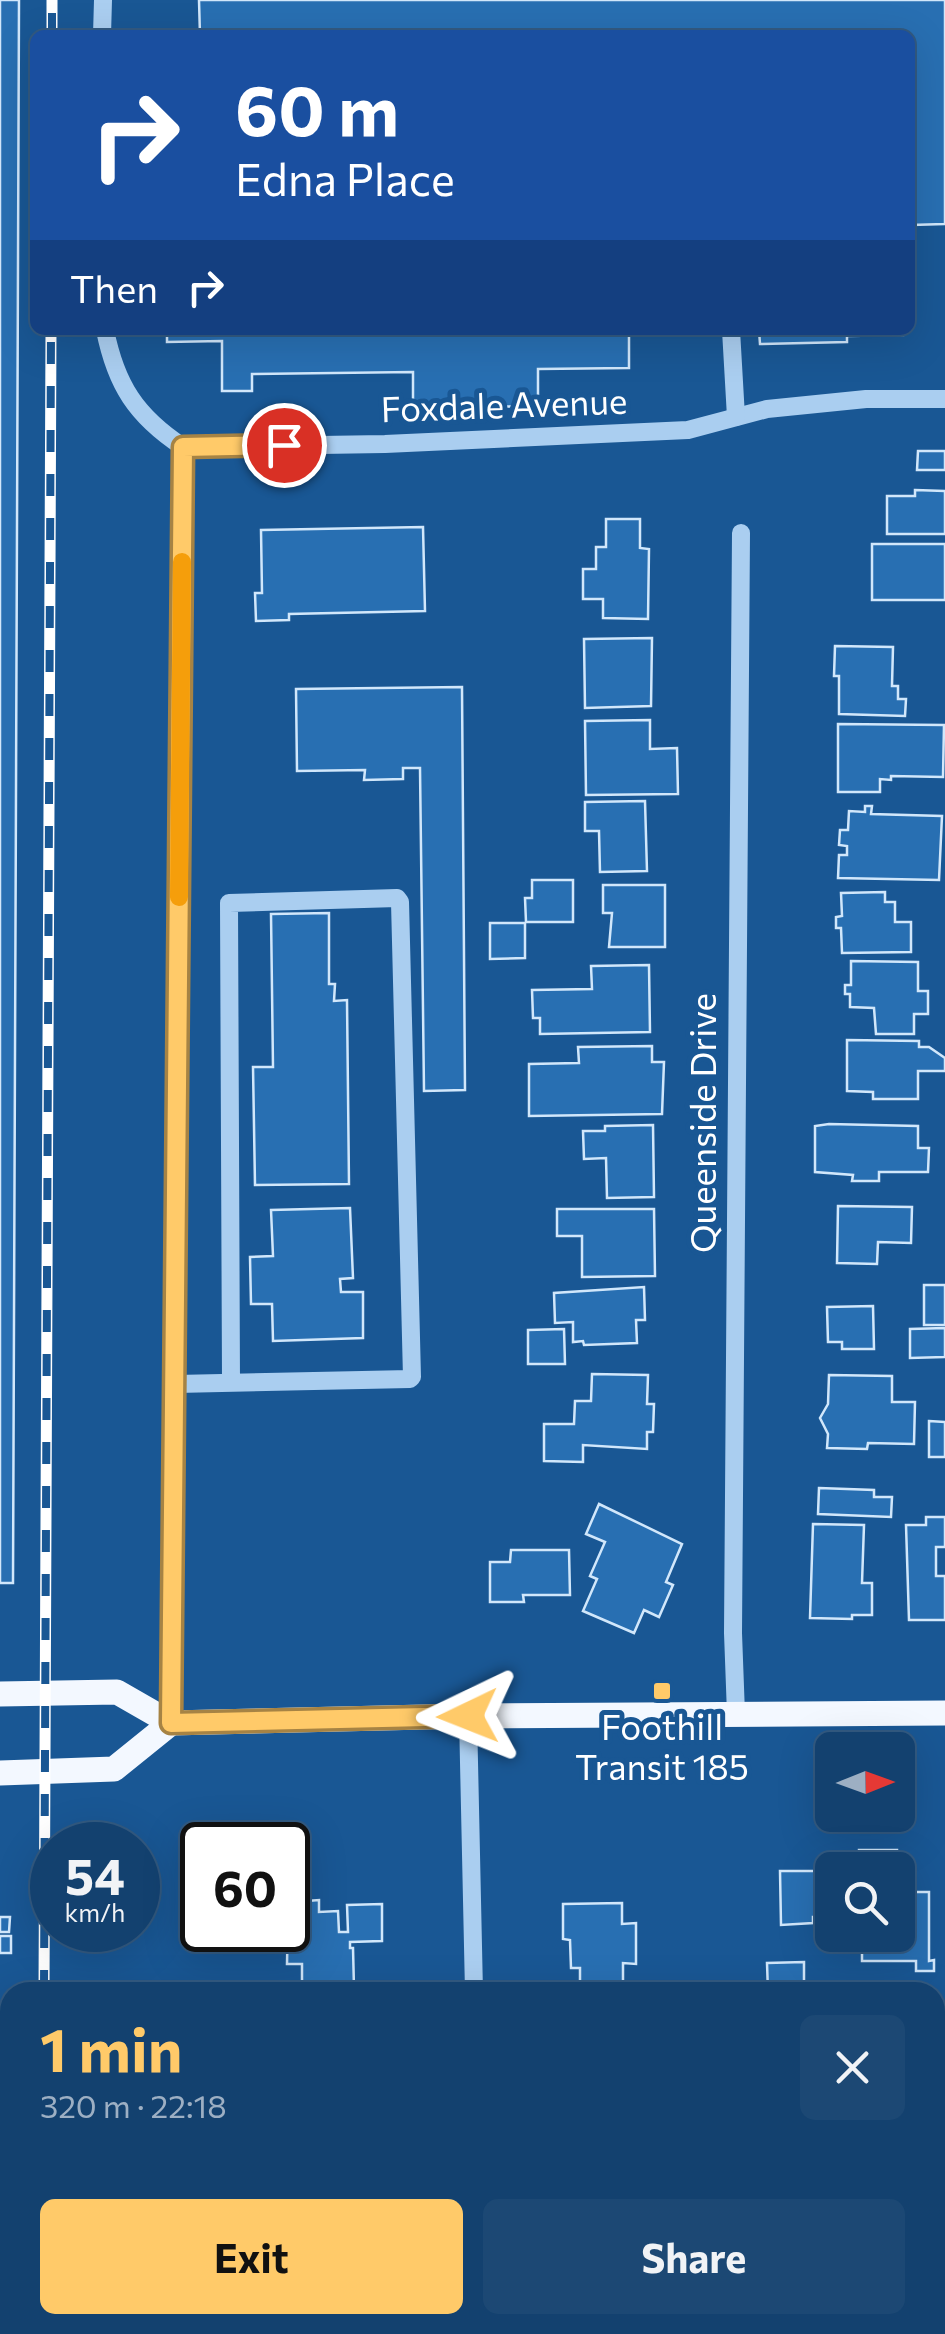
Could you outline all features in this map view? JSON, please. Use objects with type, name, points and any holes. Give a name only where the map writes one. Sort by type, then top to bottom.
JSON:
[{"type":"main road","points":[[0,1694],[118,1692],[171,1723],[468,1716],[945,1713]]},
{"type":"main road","points":[[0,1772],[114,1770],[171,1723]]},
{"type":"street","points":[[102,30],[103,0]]},
{"type":"street","points":[[106,335],[128,397],[158,430],[183,447],[171,1723]]},
{"type":"street","points":[[731,335],[736,417]]},
{"type":"street","name":"Foxdale Avenue","points":[[183,447],[385,444],[688,430],[767,409],[866,399],[945,399]]},
{"type":"street","name":"Queenside Drive","points":[[736,1714],[733,1633],[741,533]]},
{"type":"street","points":[[176,1384],[412,1377],[397,898],[228,902],[231,1382]]},
{"type":"street","points":[[468,1716],[474,1982]]},
{"type":"building","points":[[0,0],[19,0],[13,1583],[0,1583]]},
{"type":"building","points":[[199,0],[945,0],[945,224],[915,225],[915,30],[200,30]]},
{"type":"building","points":[[167,335],[629,335],[629,368],[538,369],[538,406],[413,408],[413,372],[252,374],[252,391],[222,391],[222,341],[167,342]]},
{"type":"building","points":[[759,335],[847,335],[847,342],[760,344]]},
{"type":"building","points":[[918,451],[945,451],[945,470],[917,470]]},
{"type":"building","points":[[915,490],[945,491],[945,534],[887,534],[887,496],[915,496]]},
{"type":"building","points":[[606,519],[640,519],[640,548],[649,549],[648,619],[603,618],[603,599],[583,599],[583,569],[596,569],[596,547],[606,547]]},
{"type":"building","points":[[423,527],[425,611],[289,614],[289,620],[256,621],[255,593],[262,593],[261,530]]},
{"type":"building","points":[[872,544],[945,544],[945,600],[872,600]]},
{"type":"building","points":[[652,638],[651,706],[585,708],[584,639]]},
{"type":"building","points":[[835,646],[893,647],[892,686],[898,686],[898,699],[906,699],[905,716],[839,714]]},
{"type":"building","points":[[462,687],[465,1090],[424,1091],[420,768],[403,768],[403,779],[364,780],[365,770],[297,771],[296,689]]},
{"type":"building","points":[[650,720],[650,749],[677,748],[678,794],[586,795],[585,721]]},
{"type":"building","points":[[838,724],[944,725],[943,777],[891,776],[891,780],[880,779],[880,792],[838,792]]},
{"type":"building","points":[[645,801],[647,871],[600,872],[599,831],[585,831],[585,802]]},
{"type":"building","points":[[865,806],[872,806],[871,814],[942,816],[939,880],[838,878],[839,855],[847,855],[847,846],[839,845],[840,830],[848,830],[849,811],[865,812]]},
{"type":"building","points":[[532,880],[573,880],[573,922],[526,922],[525,898],[532,898]]},
{"type":"building","points":[[603,885],[665,885],[665,947],[609,947],[612,913],[603,913]]},
{"type":"building","points":[[885,892],[885,902],[895,902],[895,922],[911,922],[911,952],[842,953],[841,928],[836,928],[836,917],[842,916],[841,893]]},
{"type":"building","points":[[329,913],[329,984],[335,984],[334,1001],[347,1000],[349,1184],[255,1185],[253,1067],[273,1067],[271,914]]},
{"type":"building","points":[[490,923],[525,923],[525,958],[490,959]]},
{"type":"building","points":[[851,961],[918,962],[918,991],[928,991],[928,1014],[914,1014],[914,1034],[876,1034],[874,1008],[850,1007],[845,985],[851,985]]},
{"type":"building","points":[[649,965],[650,1032],[540,1034],[540,1018],[533,1018],[532,990],[592,989],[591,966]]},
{"type":"building","points":[[847,1040],[919,1041],[919,1047],[929,1047],[945,1058],[945,1071],[918,1071],[918,1099],[873,1099],[873,1092],[847,1091]]},
{"type":"building","points":[[652,1046],[652,1062],[664,1062],[662,1114],[529,1116],[529,1064],[579,1063],[578,1047]]},
{"type":"building","points":[[653,1125],[654,1197],[607,1198],[606,1158],[584,1159],[583,1131],[605,1131],[605,1126]]},
{"type":"building","points":[[815,1126],[918,1126],[918,1148],[929,1148],[928,1172],[879,1172],[879,1181],[852,1181],[853,1175],[815,1172]]},
{"type":"building","points":[[838,1206],[912,1207],[911,1243],[878,1242],[877,1264],[837,1263]]},
{"type":"building","points":[[350,1208],[353,1278],[340,1279],[341,1292],[363,1292],[363,1338],[273,1341],[272,1304],[251,1304],[250,1257],[273,1256],[271,1210]]},
{"type":"building","points":[[557,1209],[654,1209],[655,1276],[582,1277],[582,1236],[557,1236]]},
{"type":"building","points":[[924,1285],[945,1285],[945,1325],[924,1325]]},
{"type":"building","points":[[644,1287],[645,1320],[636,1320],[637,1343],[584,1345],[583,1341],[573,1342],[573,1322],[555,1323],[554,1293]]},
{"type":"building","points":[[873,1306],[874,1349],[842,1349],[842,1342],[828,1342],[827,1307]]},
{"type":"building","points":[[945,1328],[945,1357],[910,1358],[910,1329]]},
{"type":"building","points":[[564,1329],[565,1364],[528,1364],[528,1330]]},
{"type":"building","points":[[592,1374],[648,1375],[647,1404],[654,1404],[653,1432],[647,1432],[647,1449],[583,1445],[583,1462],[544,1461],[544,1424],[574,1424],[575,1401],[591,1401]]},
{"type":"building","points":[[829,1375],[892,1376],[892,1402],[915,1402],[914,1444],[868,1443],[867,1449],[827,1448],[828,1434],[820,1418],[828,1404]]},
{"type":"building","points":[[929,1421],[945,1422],[945,1457],[929,1457]]},
{"type":"building","points":[[819,1488],[874,1490],[874,1497],[892,1497],[891,1517],[818,1514]]},
{"type":"building","points":[[599,1504],[682,1544],[666,1582],[673,1585],[659,1617],[644,1610],[634,1633],[583,1611],[597,1579],[590,1576],[605,1542],[586,1534]]},
{"type":"building","points":[[926,1517],[945,1517],[945,1547],[936,1547],[936,1576],[945,1576],[945,1620],[909,1620],[906,1525],[926,1525]]},
{"type":"building","points":[[813,1524],[864,1525],[862,1583],[872,1583],[872,1615],[852,1615],[852,1619],[810,1618]]},
{"type":"building","points":[[511,1550],[569,1550],[570,1595],[523,1595],[524,1602],[490,1602],[490,1562],[510,1562]]},
{"type":"building","points":[[859,1850],[897,1850],[897,1852]]},
{"type":"building","points":[[780,1871],[815,1871],[813,1923],[781,1925]]},
{"type":"building","points":[[915,1892],[929,1892],[929,1961],[934,1960],[934,1971],[916,1971],[916,1961],[862,1961],[862,1952],[915,1952]]},
{"type":"building","points":[[319,1900],[319,1912],[338,1911],[339,1932],[348,1932],[347,1905],[382,1904],[382,1941],[350,1942],[354,1982],[302,1982],[302,1964],[287,1964],[287,1952],[310,1952],[310,1901]]},
{"type":"building","points":[[622,1903],[622,1924],[636,1923],[636,1964],[623,1963],[623,1982],[580,1982],[580,1968],[571,1968],[570,1940],[563,1939],[563,1904]]},
{"type":"building","points":[[0,1917],[10,1917],[9,1932],[0,1932]]},
{"type":"building","points":[[0,1936],[11,1936],[11,1953],[0,1953]]},
{"type":"building","points":[[804,1962],[804,1982],[768,1982],[767,1963]]},
{"type":"railway","points":[[52,0],[52,30]]},
{"type":"railway","points":[[44,1982],[51,335]]},
{"type":"slow traffic","points":[[179,897],[182,562]]},
{"type":"place","name":"Foothill Transit 185","points":[[662,1691]]},
{"type":"route","points":[[284,445],[183,447],[171,1723],[468,1716]]}]
